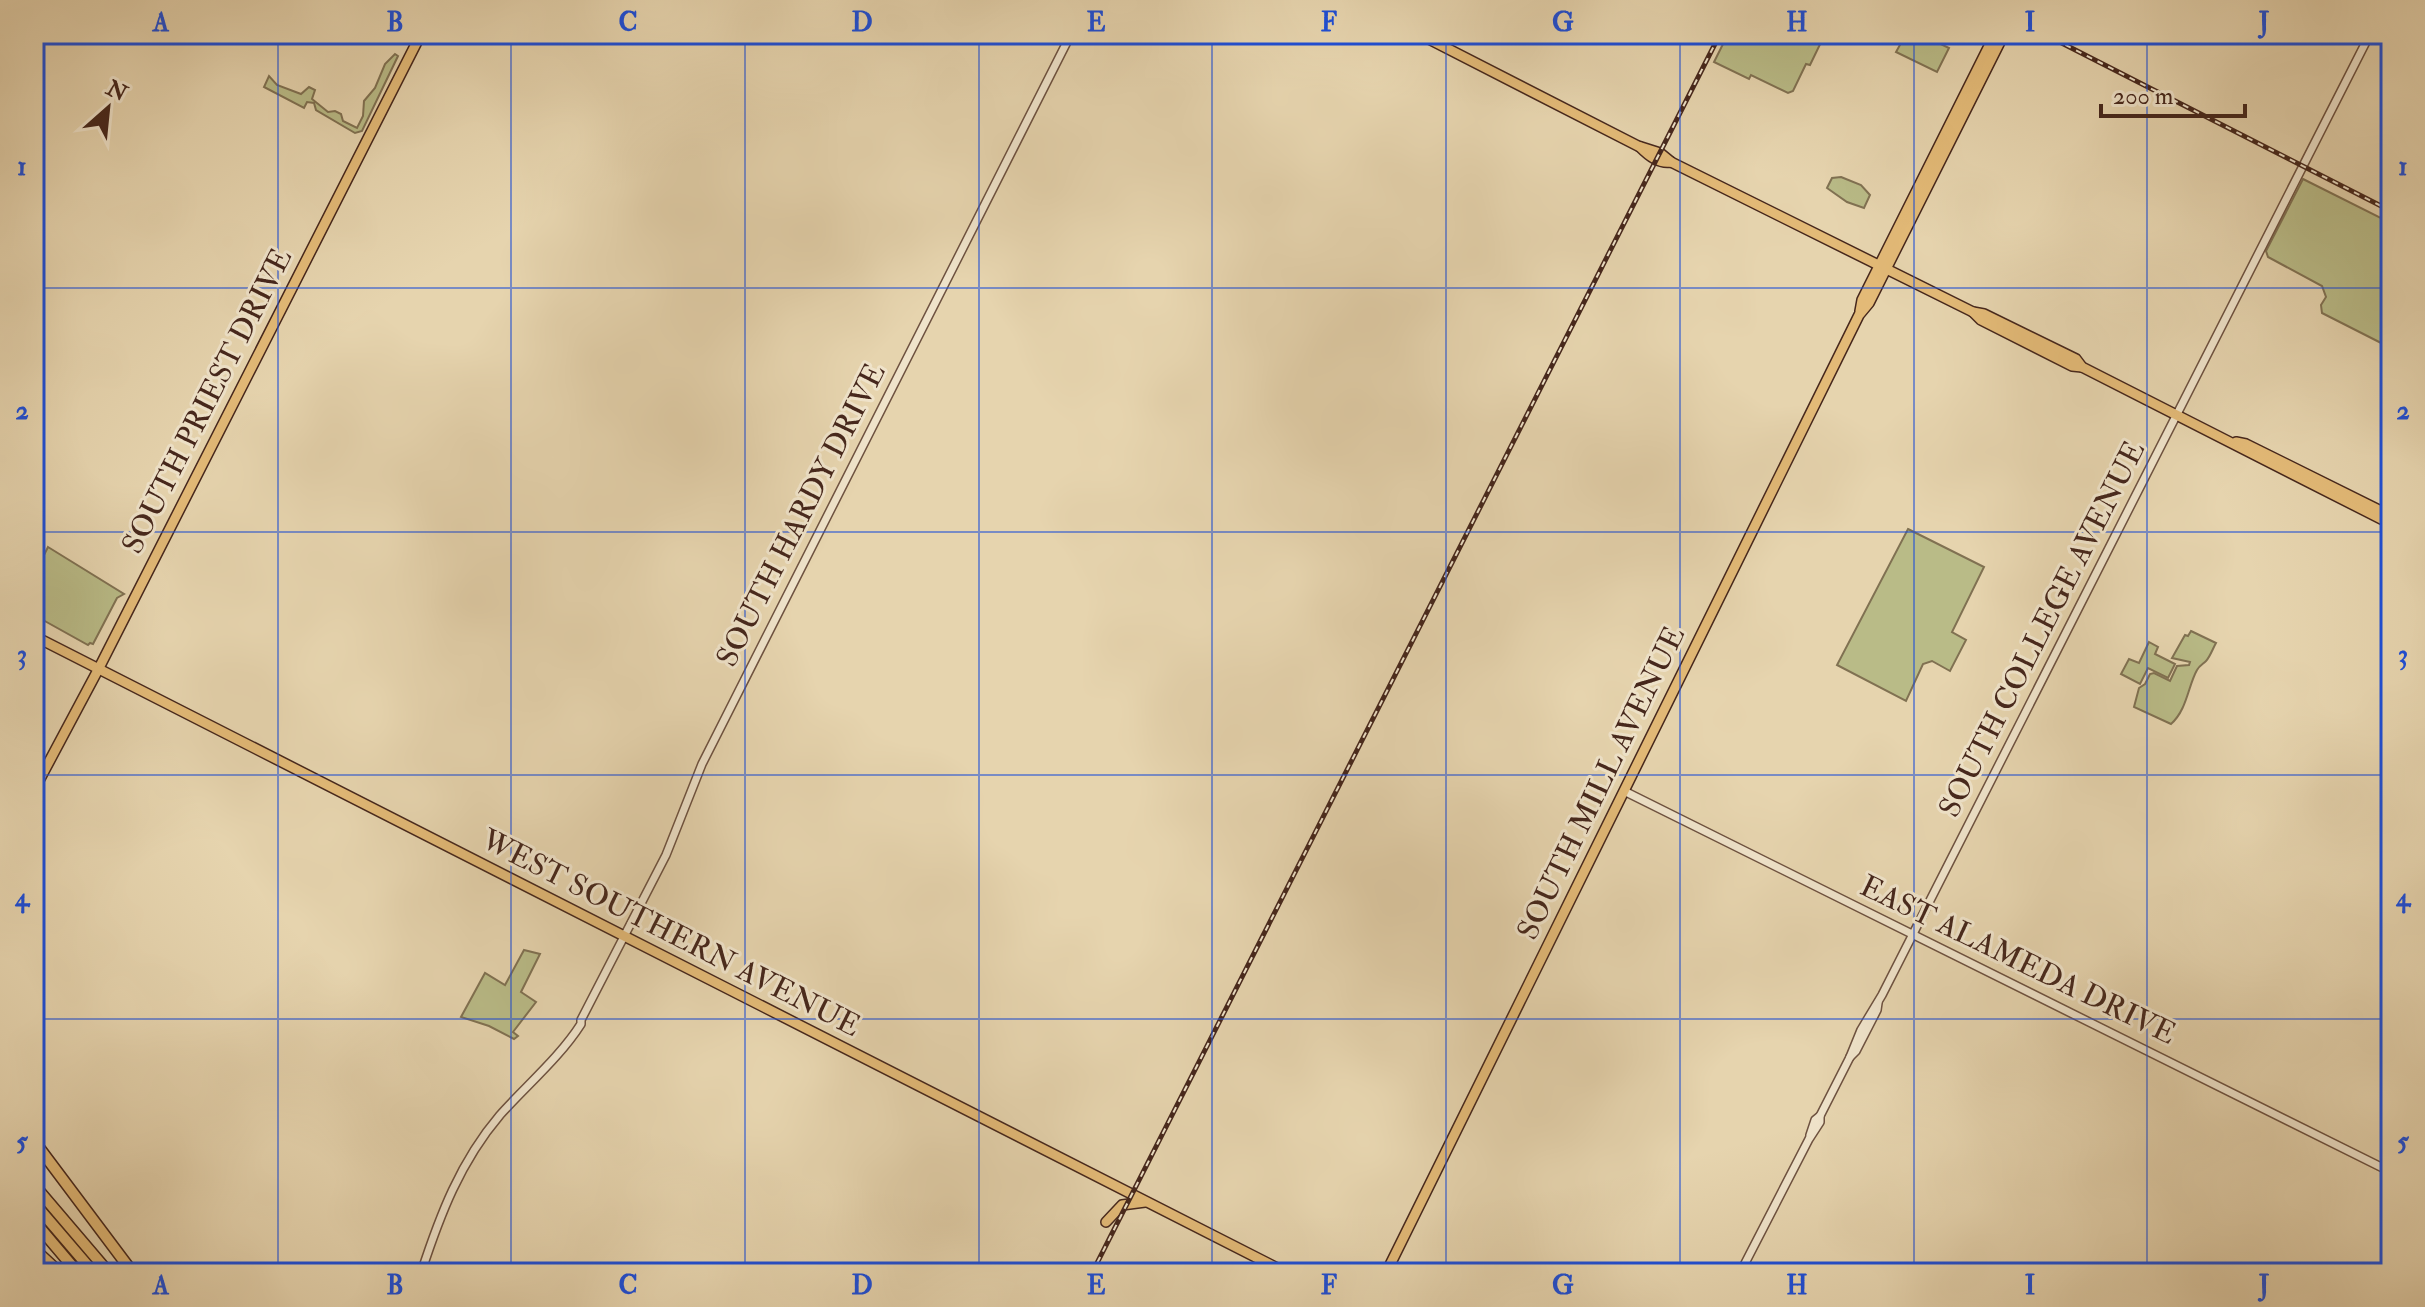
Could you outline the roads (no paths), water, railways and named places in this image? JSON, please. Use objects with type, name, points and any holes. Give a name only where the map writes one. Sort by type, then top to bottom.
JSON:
[{"type":"highway","points":[[34,1141],[133,1273]]},
{"type":"highway","points":[[34,1185],[109,1273]]},
{"type":"highway","points":[[34,1203],[94,1273]]},
{"type":"highway","points":[[34,1221],[78,1273]]},
{"type":"highway","points":[[34,1249],[60,1273]]},
{"type":"main road","name":"SOUTH PRIEST DRIVE","points":[[34,790],[421,34]]},
{"type":"main road","points":[[1419,34],[1883,268],[2076,359],[2082,367],[2391,524]]},
{"type":"main road","name":"SOUTH MILL AVENUE","points":[[1883,268],[1995,34]]},
{"type":"main road","name":"SOUTH MILL AVENUE","points":[[1386,1273],[1859,315],[1862,300],[1883,268],[2004,34]]},
{"type":"main road","points":[[2232,441],[2246,444],[2391,516]]},
{"type":"main road","name":"WEST SOUTHERN AVENUE","points":[[34,636],[1287,1273]]},
{"type":"main road","points":[[1106,1222],[1122,1205],[1145,1202]]},
{"type":"street","name":"SOUTH HARDY DRIVE","points":[[421,1273],[443,1208],[472,1152],[572,1035],[574,1027],[581,1020],[666,855],[707,753],[1071,34]]},
{"type":"street","name":"SOUTH COLLEGE AVENUE","points":[[1740,1273],[1850,1057],[1856,1039],[1878,1003],[2370,34]]},
{"type":"street","name":"EAST ALAMEDA DRIVE","points":[[1624,791],[2391,1172]]},
{"type":"railway","points":[[1092,1273],[1720,34]]},
{"type":"railway","points":[[2044,34],[2391,211]]}]
